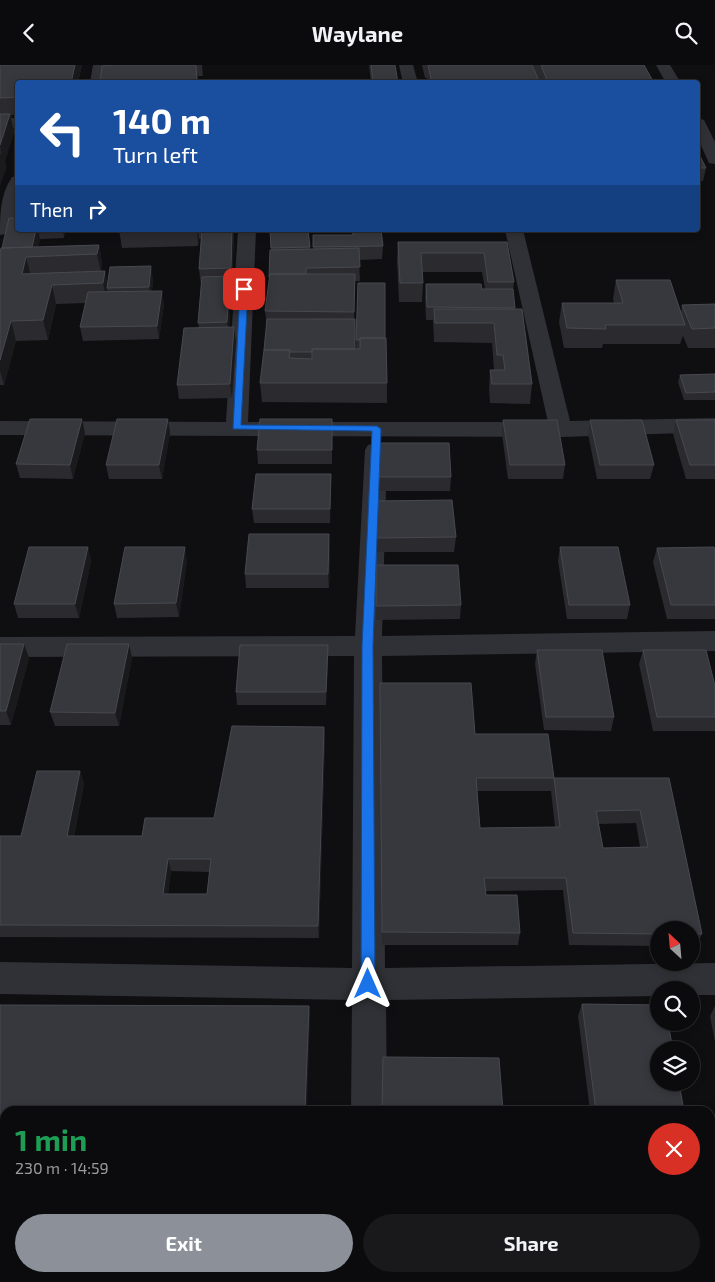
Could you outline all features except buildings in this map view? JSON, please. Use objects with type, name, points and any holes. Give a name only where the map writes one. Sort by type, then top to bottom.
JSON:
[{"type":"street","points":[[98,80],[100,65]]},
{"type":"street","points":[[406,65],[410,80]]},
{"type":"street","points":[[662,65],[672,80]]},
{"type":"street","points":[[0,123],[15,123]]},
{"type":"street","points":[[700,127],[715,159]]},
{"type":"street","points":[[0,230],[15,189]]},
{"type":"street","points":[[237,427],[247,232]]},
{"type":"street","points":[[514,232],[561,430]]},
{"type":"street","points":[[0,428],[237,427],[561,430],[715,425]]},
{"type":"street","points":[[369,1106],[368,646],[377,429]]},
{"type":"street","points":[[0,647],[368,646],[715,641]]},
{"type":"street","points":[[0,978],[368,984],[715,979]]},
{"type":"route","points":[[244,289],[237,427],[377,429],[368,646],[368,984]]}]
